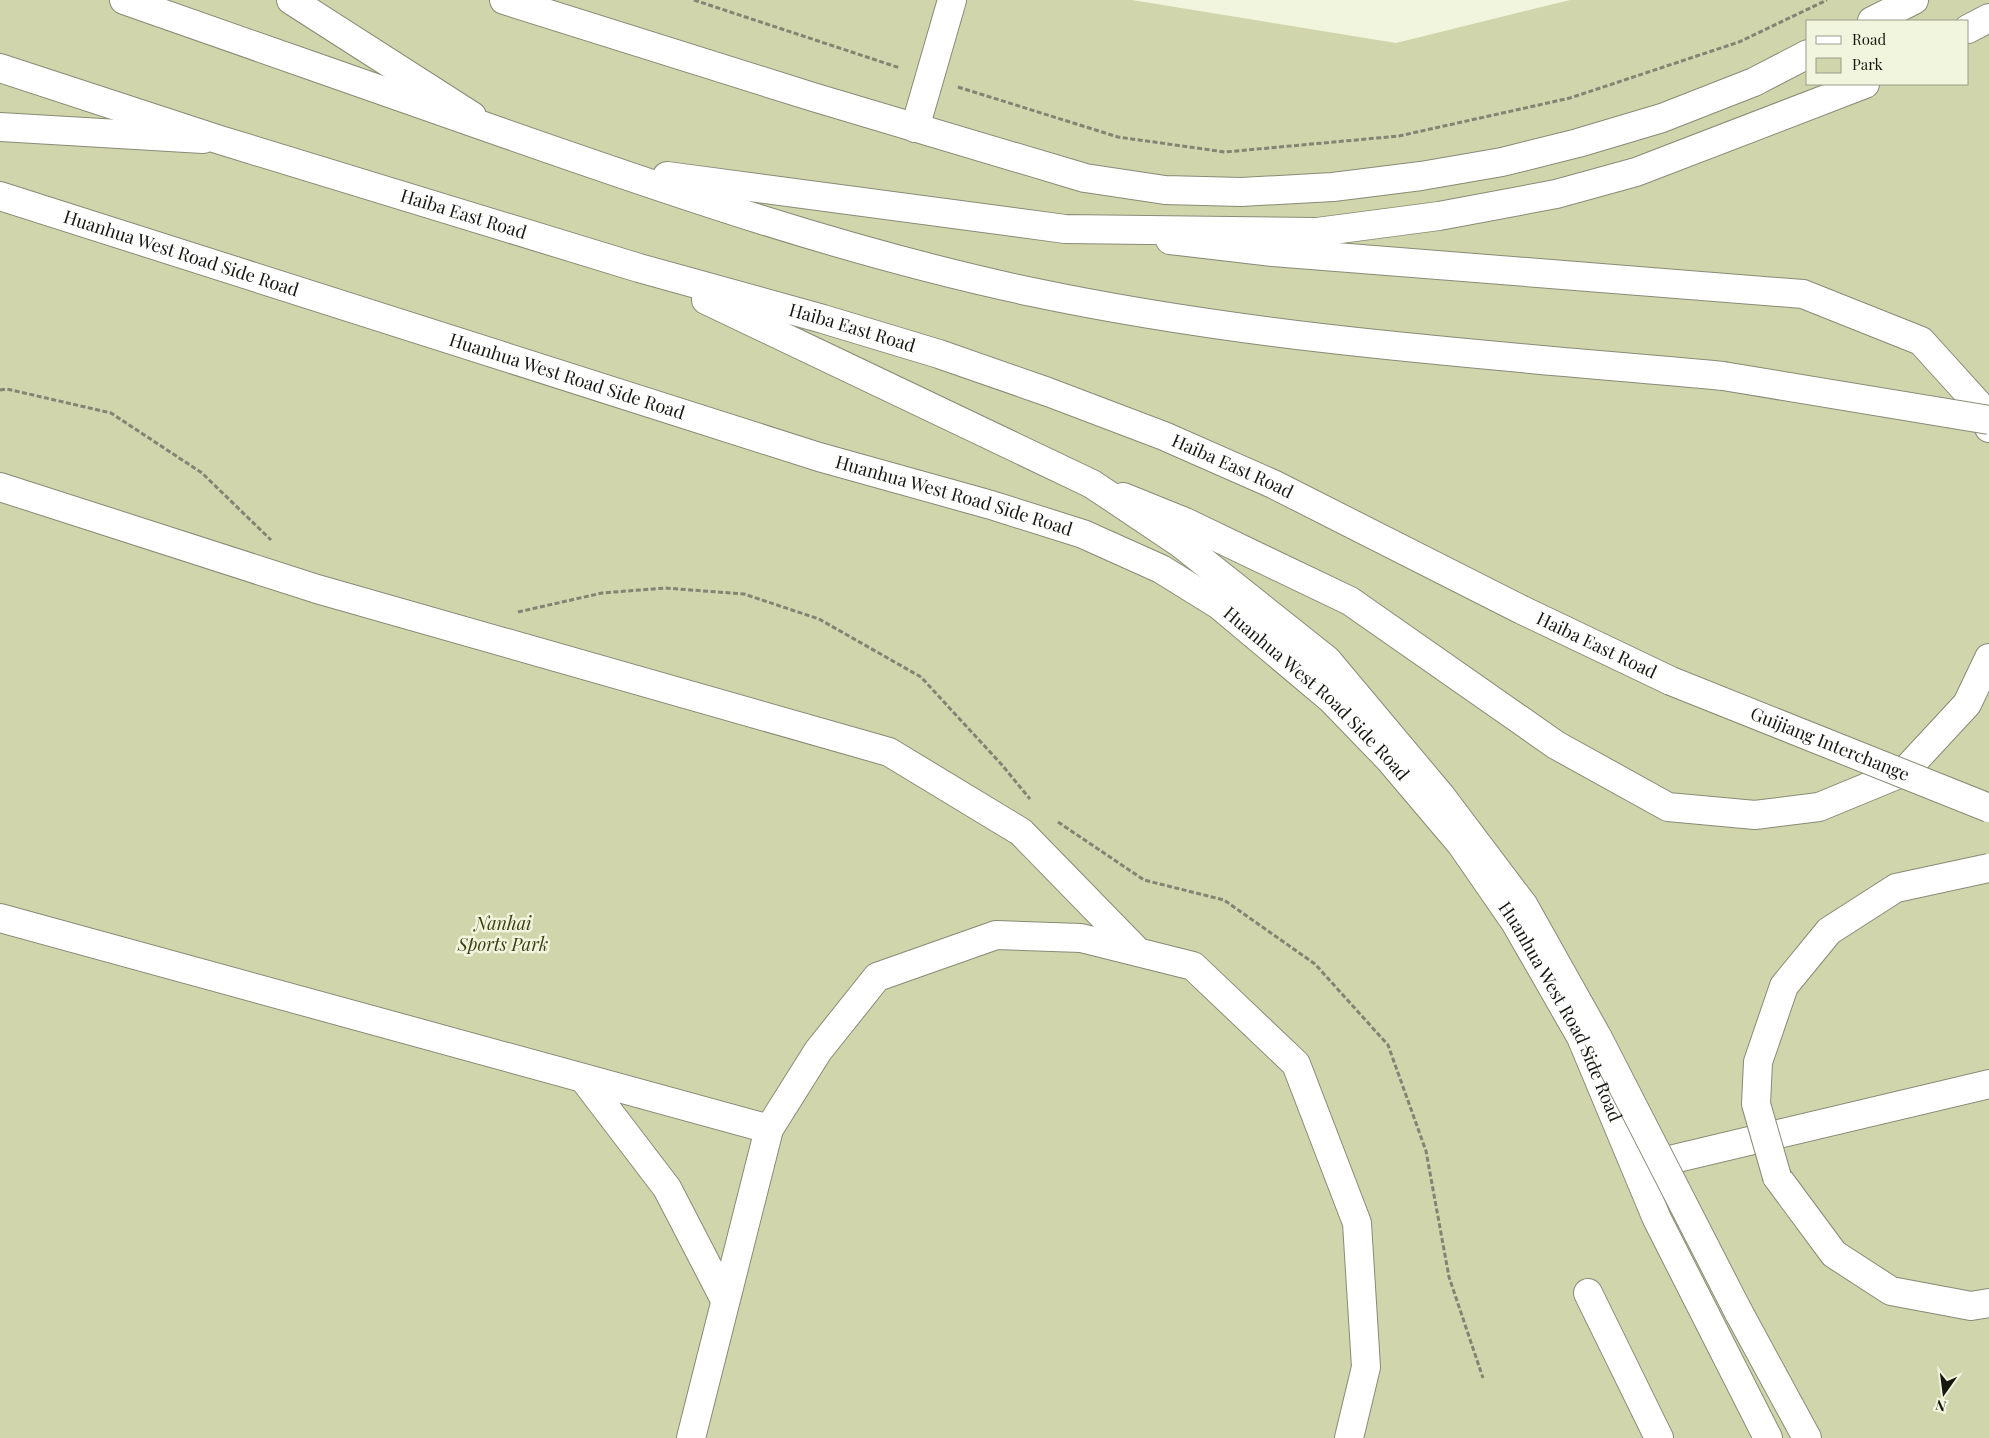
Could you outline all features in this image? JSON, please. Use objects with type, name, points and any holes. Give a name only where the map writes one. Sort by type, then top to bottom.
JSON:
[{"type":"main road","points":[[124,0],[598,166],[763,220],[890,258],[1033,292],[1154,314],[1294,334],[1724,376],[1989,420]]},
{"type":"main road","points":[[291,0],[490,128]]},
{"type":"main road","points":[[504,0],[915,128],[1085,178],[1165,190],[1240,192],[1333,187],[1421,176],[1502,162],[1578,143],[1662,118],[1754,82],[1806,55]]},
{"type":"main road","points":[[915,128],[952,0]]},
{"type":"main road","points":[[1874,20],[1909,1]]},
{"type":"main road","points":[[1969,29],[1989,18]]},
{"type":"main road","name":"Haiba East Road","points":[[0,68],[220,140],[639,268],[939,354],[1048,392],[1164,436],[1273,484],[1522,610],[1671,681]]},
{"type":"main road","points":[[1065,229],[1317,232],[1439,216],[1556,194],[1636,172],[1862,85]]},
{"type":"main road","points":[[0,127],[220,140]]},
{"type":"main road","points":[[598,166],[1065,229],[1273,252],[1803,294],[1921,341],[1979,406],[1989,428]]},
{"type":"main road","name":"Huanhua West Road Side Road","points":[[0,196],[819,457],[991,505],[1074,531],[1161,569],[1220,605],[1331,699],[1389,758],[1461,844],[1515,922],[1581,1037],[1657,1219],[1768,1438]]},
{"type":"main road","points":[[639,268],[1092,484],[1185,522],[1350,601],[1556,745],[1668,807],[1755,815],[1819,807],[1904,772],[1967,704],[1989,658]]},
{"type":"main road","points":[[1092,484],[1180,543],[1327,660],[1442,796],[1524,906],[1598,1038],[1738,1311],[1807,1438]]},
{"type":"main road","points":[[0,487],[316,589],[889,752],[1021,832],[1138,952]]},
{"type":"main road","name":"Guijiang Interchange","points":[[1671,681],[1989,808]]},
{"type":"main road","points":[[1989,868],[1896,888],[1829,931],[1784,986],[1758,1062],[1756,1104],[1777,1177],[1834,1254],[1891,1291],[1971,1306],[1989,1303]]},
{"type":"main road","points":[[0,918],[769,1129]]},
{"type":"main road","points":[[691,1438],[769,1129],[818,1051],[877,977],[996,935],[1082,938],[1194,966],[1296,1064],[1357,1223],[1366,1367],[1349,1438]]},
{"type":"main road","points":[[583,1078],[668,1188],[725,1300]]},
{"type":"main road","points":[[1636,1168],[1989,1084]]},
{"type":"main road","points":[[1588,1293],[1659,1438]]},
{"type":"path","points":[[694,0],[930,78],[1118,137],[1225,152],[1399,136],[1570,98],[1739,42],[1827,0]]},
{"type":"green space","name":"Nanhai Sports Park","points":[[0,0],[1132,0],[1396,43],[1570,0],[1989,0],[1989,1438],[0,1438]]}]
